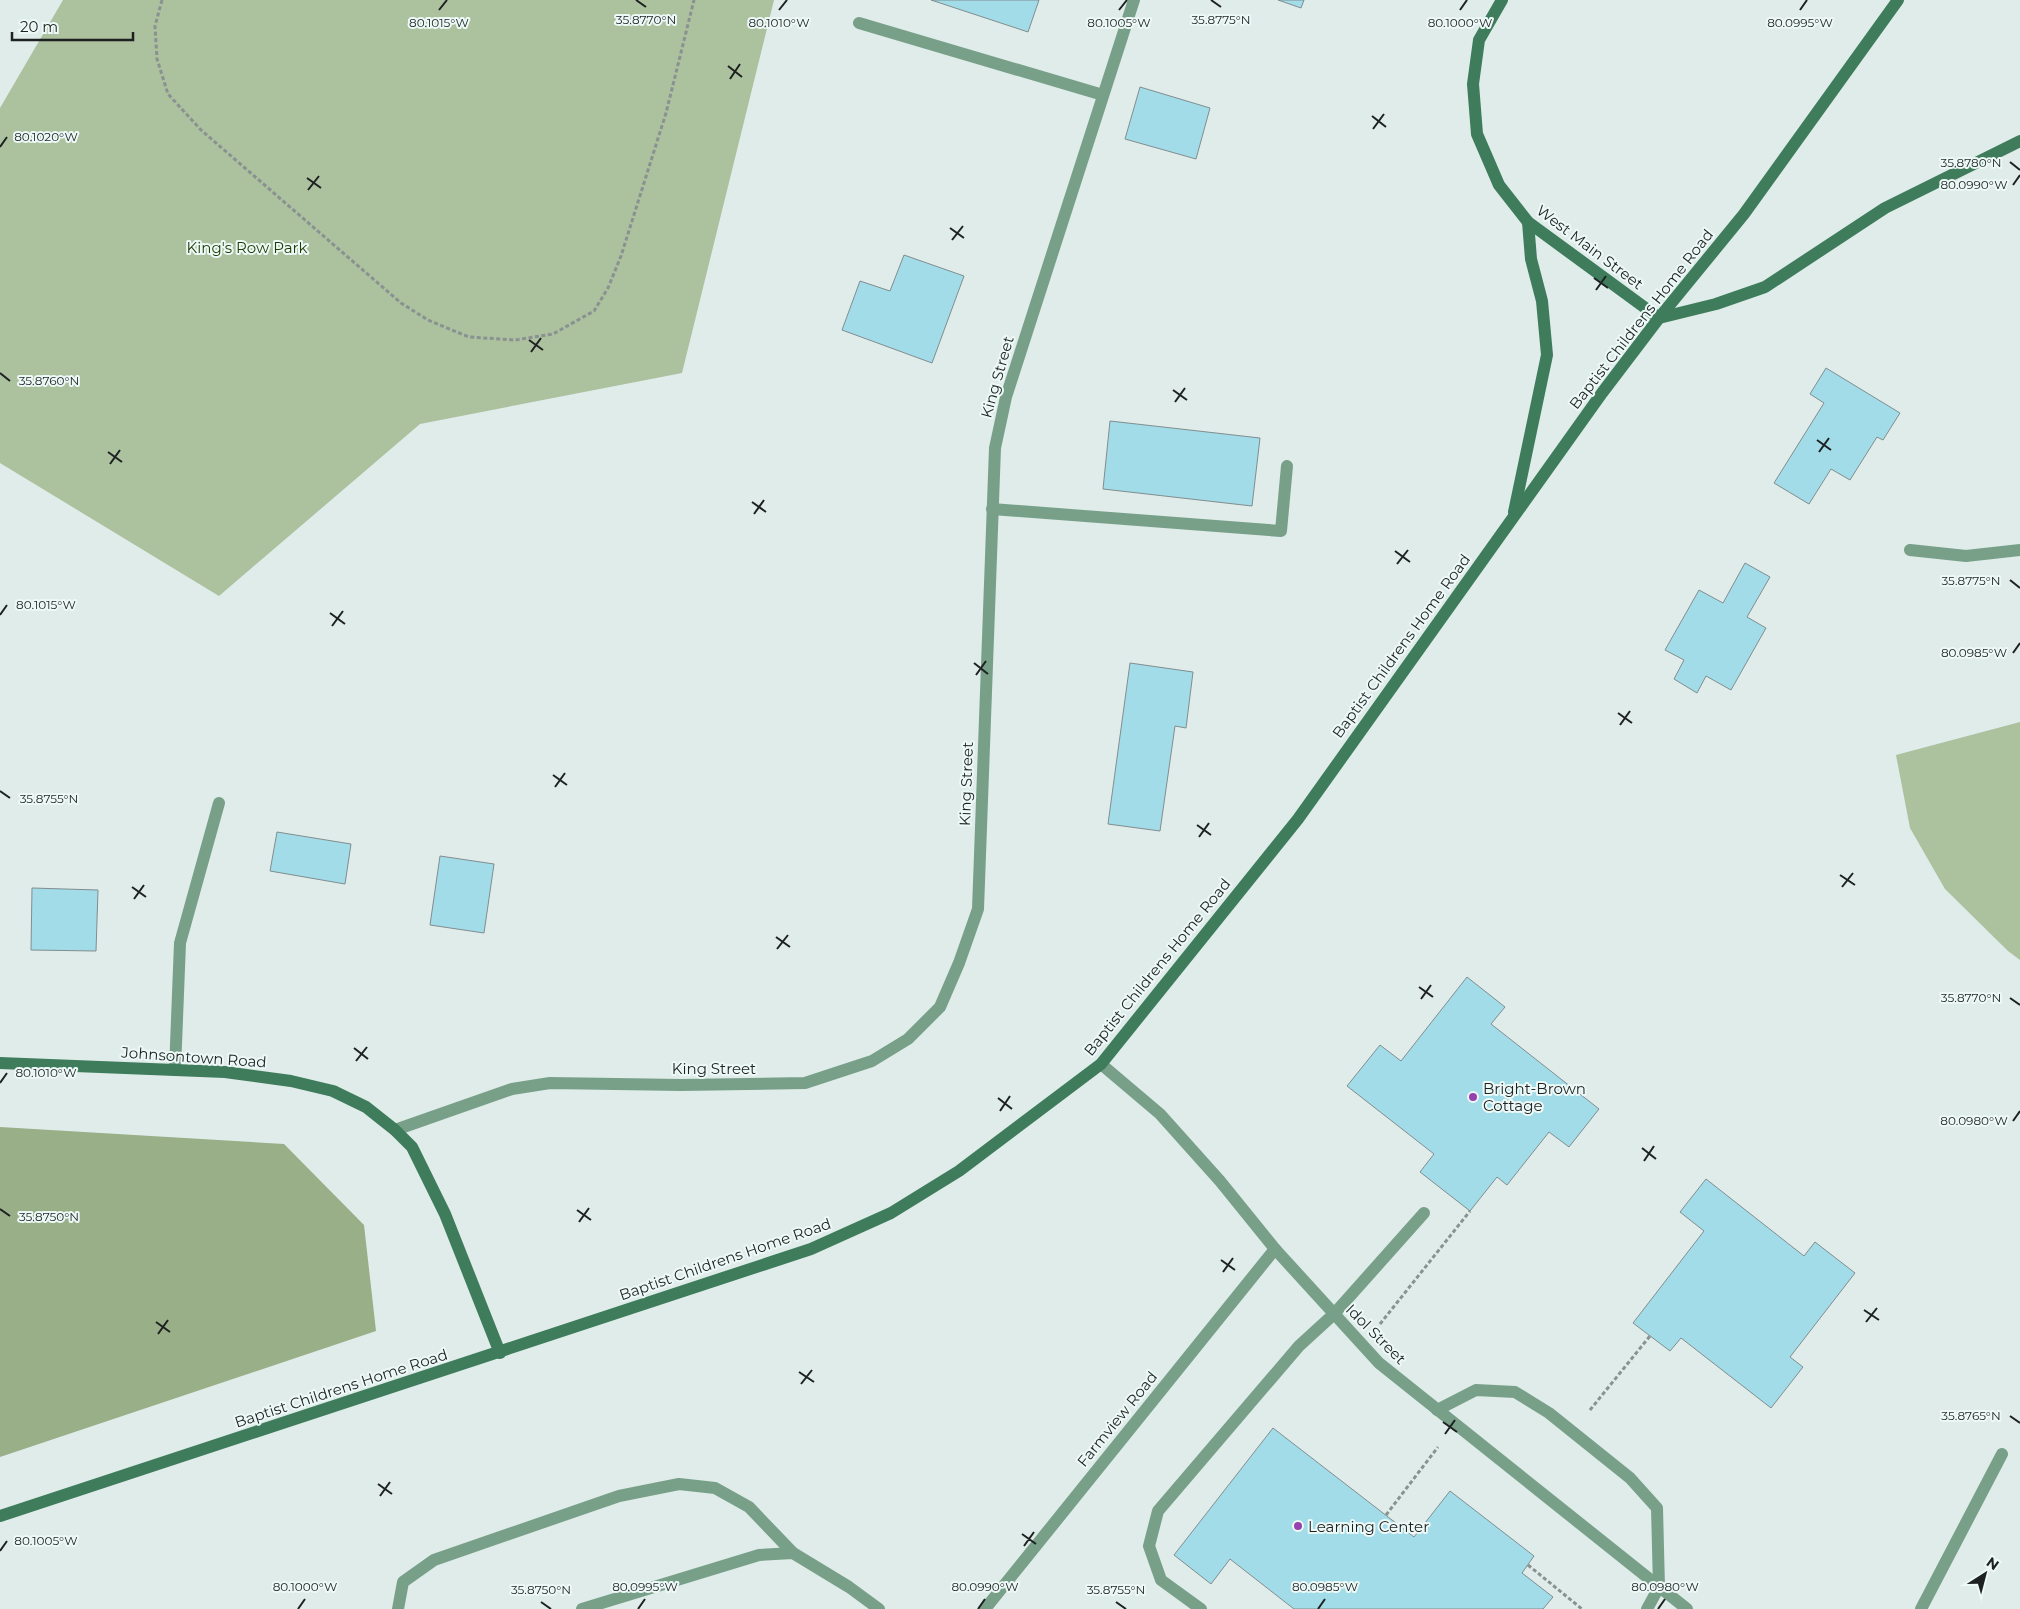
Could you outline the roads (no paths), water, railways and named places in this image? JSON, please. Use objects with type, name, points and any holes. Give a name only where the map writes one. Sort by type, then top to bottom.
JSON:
[{"type":"street","name":"King Street","points":[[396,1130],[512,1089],[550,1083],[681,1085],[805,1083],[872,1061],[908,1039],[940,1007],[959,963],[978,909],[995,448],[1006,397],[1134,0]]},
{"type":"street","name":"West Main Street","points":[[1502,0],[1479,40],[1473,84],[1477,134],[1499,184],[1528,222],[1659,318]]},
{"type":"street","name":"Baptist Childrens Home Road","points":[[0,1516],[500,1353],[810,1249],[891,1213],[959,1171],[1101,1064],[1298,819],[1513,518],[1659,318],[1744,214],[1898,0]]},
{"type":"street","points":[[859,23],[1103,95]]},
{"type":"street","points":[[1659,318],[1716,304],[1766,287],[1885,208],[2020,141]]},
{"type":"street","points":[[1513,518],[1546,355],[1542,301],[1530,259],[1528,222]]},
{"type":"street","points":[[992,509],[1281,531],[1287,466]]},
{"type":"street","points":[[1910,550],[1966,556],[2020,550]]},
{"type":"street","points":[[175,1070],[180,943],[219,803]]},
{"type":"street","name":"Johnsontown Road","points":[[0,1063],[225,1072],[272,1078],[333,1091],[366,1107],[396,1130],[412,1147],[445,1214],[500,1353]]},
{"type":"street","name":"Idol Street","points":[[1101,1064],[1160,1114],[1220,1181],[1275,1249],[1379,1363],[1687,1609]]},
{"type":"street","points":[[1201,1609],[1161,1580],[1150,1546],[1158,1511],[1299,1346],[1334,1314],[1424,1214]]},
{"type":"street","name":"Farmview Road","points":[[984,1609],[1275,1249]]},
{"type":"street","points":[[1437,1410],[1476,1390],[1514,1392],[1549,1413],[1630,1478],[1657,1508],[1659,1587],[1647,1609]]},
{"type":"street","points":[[1921,1609],[2002,1454]]},
{"type":"street","points":[[398,1609],[403,1582],[434,1560],[619,1496],[679,1484],[715,1488],[749,1507],[794,1553],[849,1587],[879,1609]]},
{"type":"street","points":[[582,1609],[759,1555],[794,1553]]},
{"type":"place","name":"Bright-Brown Cottage","points":[[1473,1097]]},
{"type":"place","name":"Learning Center","points":[[1298,1526]]},
{"type":"park label","name":"King's Row Park","points":[[247,247]]}]
